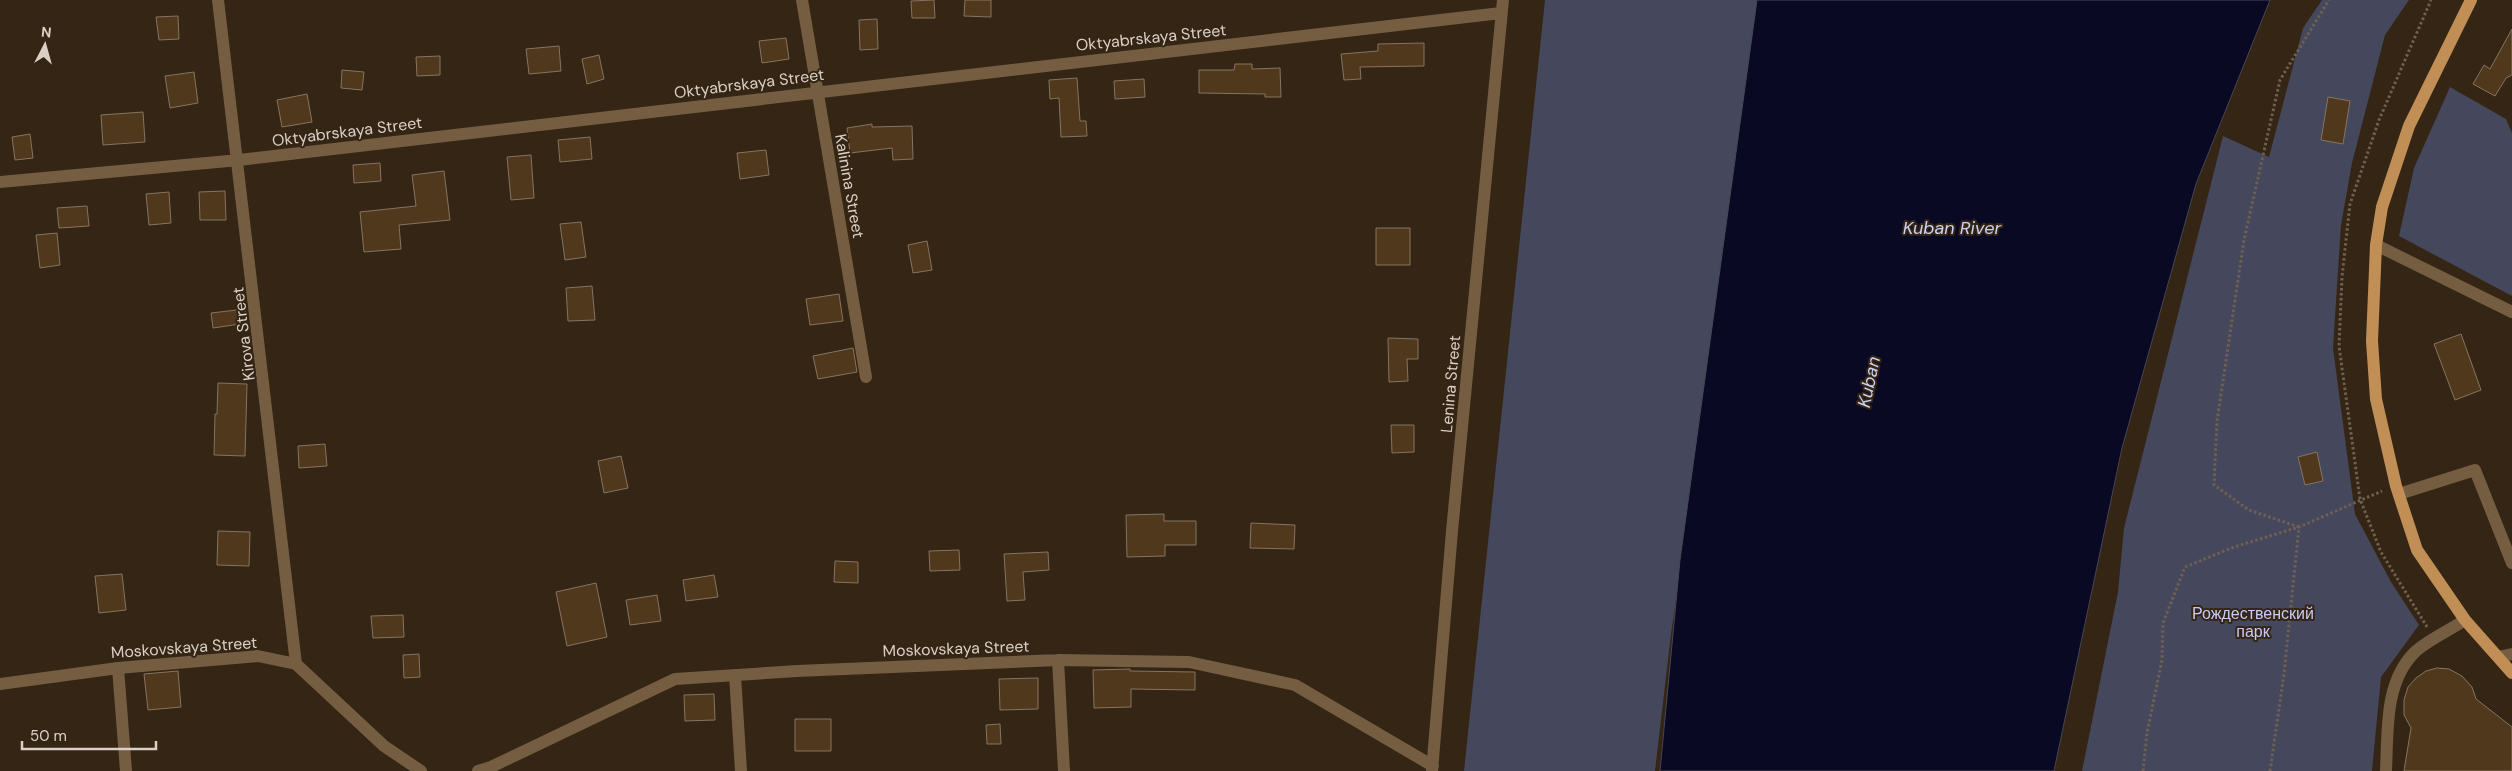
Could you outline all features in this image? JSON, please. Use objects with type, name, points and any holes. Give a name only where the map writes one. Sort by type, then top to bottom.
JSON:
[{"type":"main road","points":[[2471,0],[2409,126],[2382,207],[2376,246],[2372,341],[2376,400],[2398,490],[2417,550],[2465,620],[2512,673]]},
{"type":"street","name":"Kirova Street","points":[[218,0],[239,160],[296,664]]},
{"type":"street","name":"Kalinina Street","points":[[802,0],[866,376]]},
{"type":"street","name":"Lenina Street","points":[[1432,769],[1452,531],[1503,0]]},
{"type":"street","name":"Oktyabrskaya Street","points":[[0,182],[239,160],[817,91],[1501,13]]},
{"type":"street","points":[[2376,246],[2512,312]]},
{"type":"street","points":[[2398,490],[2475,470],[2512,563]]},
{"type":"street","points":[[2386,771],[2391,699],[2399,672],[2417,651],[2465,620]]},
{"type":"street","points":[[2498,657],[2512,654]]},
{"type":"street","name":"Moskovskaya Street","points":[[0,684],[118,668],[258,656],[296,664]]},
{"type":"street","points":[[1058,660],[1064,771]]},
{"type":"street","name":"Moskovskaya Street","points":[[478,771],[491,767],[675,679],[1058,660],[1189,662],[1295,685],[1432,769]]},
{"type":"street","points":[[296,664],[384,746],[421,771]]},
{"type":"street","points":[[118,668],[126,771]]},
{"type":"street","points":[[735,675],[741,771]]},
{"type":"path","points":[[2300,527],[2250,510],[2214,485],[2217,420],[2244,240],[2280,80],[2329,0]]},
{"type":"path","points":[[2143,771],[2147,733],[2162,660],[2163,623],[2185,567],[2234,547],[2300,527],[2360,499],[2398,490]]},
{"type":"path","points":[[2270,771],[2284,674],[2300,527]]},
{"type":"green space","points":[[1545,0],[1759,0],[1753,77],[1671,634],[1655,771],[1464,771]]},
{"type":"green space","name":"Рождественский парк","points":[[2322,0],[2409,0],[2385,35],[2352,163],[2341,225],[2333,348],[2355,514],[2391,582],[2419,625],[2381,677],[2372,771],[2082,771],[2118,592],[2124,528],[2223,136],[2269,157],[2303,28]]},
{"type":"green space","points":[[2450,87],[2506,119],[2512,133],[2512,296],[2399,236],[2414,168]]},
{"type":"water","name":"Kuban River","points":[[1757,0],[2270,0],[2196,184],[2122,448],[2054,771],[1660,771],[1680,560]]},
{"type":"building","points":[[934,0],[935,18],[912,18],[911,1]]},
{"type":"building","points":[[965,0],[991,0],[991,17],[964,16]]},
{"type":"building","points":[[178,16],[179,39],[159,40],[156,17]]},
{"type":"building","points":[[877,19],[878,49],[860,50],[859,20]]},
{"type":"building","points":[[2512,29],[2512,75],[2506,78],[2495,96],[2473,84],[2484,65],[2490,69]]},
{"type":"building","points":[[786,38],[789,59],[762,63],[759,41]]},
{"type":"building","points":[[1424,43],[1424,66],[1360,67],[1361,79],[1344,80],[1341,54],[1378,51],[1378,44]]},
{"type":"building","points":[[559,46],[561,71],[529,74],[526,49]]},
{"type":"building","points":[[599,55],[604,79],[587,84],[582,59]]},
{"type":"building","points":[[440,56],[440,75],[417,76],[416,57]]},
{"type":"building","points":[[1235,64],[1252,64],[1252,69],[1280,68],[1281,97],[1265,97],[1265,94],[1199,93],[1199,70],[1234,70]]},
{"type":"building","points":[[342,70],[364,72],[362,90],[341,88]]},
{"type":"building","points":[[194,72],[198,103],[170,108],[165,76]]},
{"type":"building","points":[[1077,78],[1080,121],[1086,121],[1087,136],[1061,137],[1059,98],[1050,99],[1049,80]]},
{"type":"building","points":[[1144,79],[1145,97],[1115,99],[1114,81]]},
{"type":"building","points":[[307,94],[312,122],[282,127],[277,100]]},
{"type":"building","points":[[2328,97],[2350,101],[2343,144],[2321,140]]},
{"type":"building","points":[[143,112],[145,142],[103,145],[101,115]]},
{"type":"building","points":[[872,124],[872,127],[912,126],[913,159],[893,160],[892,148],[850,153],[847,128]]},
{"type":"building","points":[[30,134],[33,158],[15,160],[12,137]]},
{"type":"building","points":[[590,137],[592,159],[560,162],[558,140]]},
{"type":"building","points":[[766,150],[769,175],[740,179],[737,153]]},
{"type":"building","points":[[531,155],[534,198],[511,200],[507,157]]},
{"type":"building","points":[[380,163],[381,181],[354,183],[353,165]]},
{"type":"building","points":[[444,171],[450,220],[399,225],[401,249],[364,252],[360,212],[416,206],[412,175]]},
{"type":"building","points":[[225,191],[226,220],[200,220],[199,192]]},
{"type":"building","points":[[169,192],[171,223],[149,225],[146,194]]},
{"type":"building","points":[[87,206],[89,226],[59,228],[57,208]]},
{"type":"building","points":[[581,222],[586,257],[565,260],[560,224]]},
{"type":"building","points":[[1376,228],[1410,228],[1410,265],[1376,265]]},
{"type":"building","points":[[57,233],[60,265],[40,268],[36,235]]},
{"type":"building","points":[[927,241],[932,270],[913,273],[908,245]]},
{"type":"building","points":[[592,286],[595,320],[568,321],[566,288]]},
{"type":"building","points":[[839,294],[843,321],[810,325],[806,299]]},
{"type":"building","points":[[245,309],[247,323],[213,328],[211,313]]},
{"type":"building","points":[[2461,334],[2481,390],[2455,400],[2434,344]]},
{"type":"building","points":[[1388,338],[1418,339],[1418,359],[1407,359],[1408,381],[1389,382]]},
{"type":"building","points":[[853,348],[857,372],[818,379],[813,356]]},
{"type":"building","points":[[218,383],[247,384],[245,456],[214,455]]},
{"type":"building","points":[[1391,425],[1414,425],[1414,452],[1392,453]]},
{"type":"building","points":[[325,444],[327,466],[299,468],[298,446]]},
{"type":"building","points":[[2317,452],[2323,481],[2305,485],[2298,457]]},
{"type":"building","points":[[621,456],[628,488],[604,493],[598,461]]},
{"type":"building","points":[[1164,514],[1164,521],[1196,521],[1196,545],[1165,545],[1165,556],[1127,557],[1126,515]]},
{"type":"building","points":[[1251,523],[1295,525],[1294,549],[1250,548]]},
{"type":"building","points":[[218,531],[250,532],[249,566],[217,565]]},
{"type":"building","points":[[959,550],[960,570],[930,571],[929,551]]},
{"type":"building","points":[[1048,552],[1049,570],[1023,572],[1025,600],[1007,601],[1004,554]]},
{"type":"building","points":[[835,561],[858,562],[858,583],[834,582]]},
{"type":"building","points":[[122,574],[126,610],[99,613],[95,576]]},
{"type":"building","points":[[714,575],[718,597],[686,601],[683,580]]},
{"type":"building","points":[[596,583],[607,637],[567,646],[556,592]]},
{"type":"building","points":[[657,595],[661,621],[630,625],[626,600]]},
{"type":"building","points":[[403,615],[404,637],[373,638],[371,616]]},
{"type":"building","points":[[419,654],[420,677],[404,678],[403,655]]},
{"type":"building","points":[[2437,668],[2449,669],[2462,676],[2472,687],[2476,699],[2512,727],[2512,771],[2404,771],[2411,728],[2404,715],[2404,700],[2408,687],[2426,671]]},
{"type":"building","points":[[1130,669],[1130,671],[1195,672],[1195,690],[1131,689],[1131,707],[1094,708],[1093,670]]},
{"type":"building","points":[[178,671],[181,707],[148,710],[144,674]]},
{"type":"building","points":[[1038,678],[1038,709],[1000,710],[999,679]]},
{"type":"building","points":[[714,694],[715,720],[685,721],[684,695]]},
{"type":"building","points":[[795,719],[831,719],[831,751],[795,751]]},
{"type":"building","points":[[1000,724],[1001,744],[987,744],[986,725]]},
{"type":"water label","name":"Kuban","points":[[1869,382]]}]
